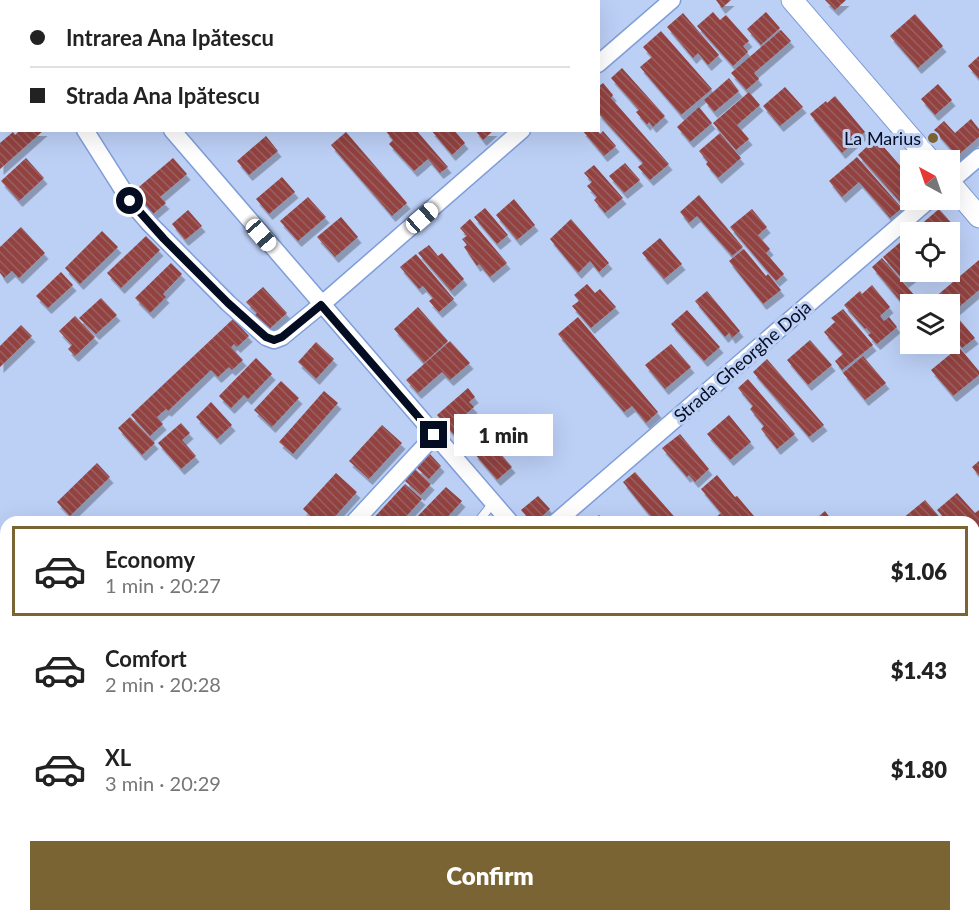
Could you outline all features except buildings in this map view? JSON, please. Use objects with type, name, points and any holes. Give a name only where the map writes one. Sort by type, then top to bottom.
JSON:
[{"type":"street","points":[[600,62],[672,0]]},
{"type":"street","points":[[792,0],[921,150]]},
{"type":"street","points":[[86,132],[130,201],[148,223],[228,303],[266,337],[274,340],[282,337],[321,305],[520,132]]},
{"type":"street","points":[[173,132],[505,516]]},
{"type":"street","points":[[960,173],[979,156]]},
{"type":"street","points":[[960,194],[979,217]]},
{"type":"street","name":"Strada Gheorghe Doja","points":[[563,516],[917,210]]},
{"type":"street","points":[[360,516],[434,435]]},
{"type":"lane","points":[[483,516],[493,503]]},
{"type":"place","name":"La Marius","points":[[933,138]]},
{"type":"route","points":[[130,201],[148,223],[228,303],[266,337],[274,340],[282,337],[321,305],[434,435]]}]
